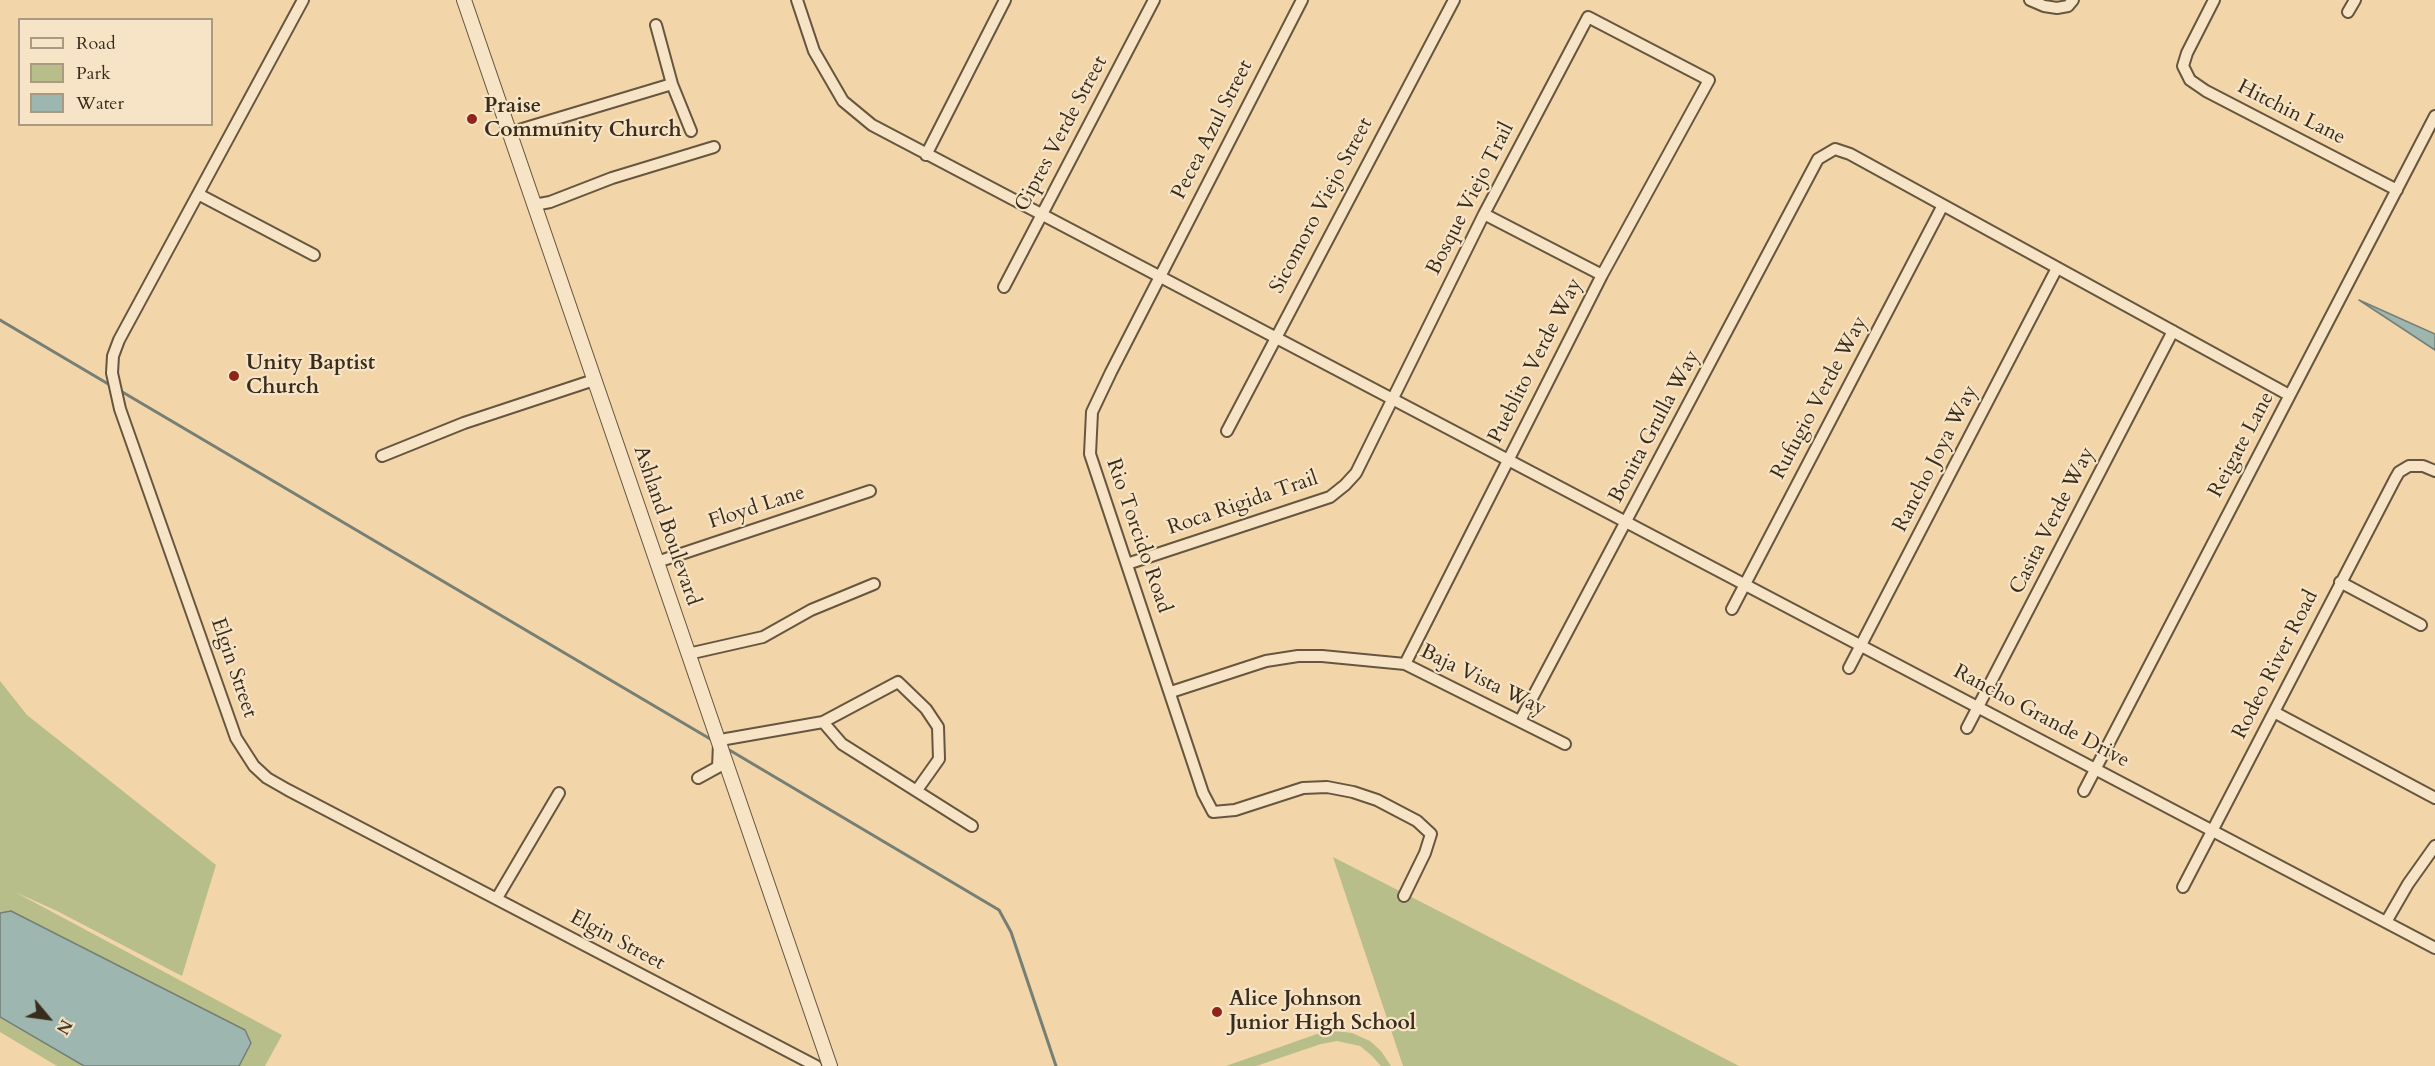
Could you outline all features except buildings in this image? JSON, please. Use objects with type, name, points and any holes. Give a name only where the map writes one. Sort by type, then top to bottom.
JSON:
[{"type":"street","name":"Elgin Street","points":[[303,0],[119,340],[113,356],[112,373],[120,409],[236,738],[254,766],[281,786],[816,1066]]},
{"type":"street","name":"Ashland Boulevard","points":[[464,0],[830,1066]]},
{"type":"street","name":"Rancho Grande Drive","points":[[797,0],[814,51],[843,101],[872,125],[1041,216],[2096,767],[2435,948]]},
{"type":"street","points":[[926,155],[1005,0]]},
{"type":"street","name":"Cipres Verde Street","points":[[1004,287],[1154,0]]},
{"type":"street","name":"Pecea Azul Street","points":[[1158,277],[1302,0]]},
{"type":"street","name":"Sicomoro Viejo Street","points":[[1227,431],[1454,0]]},
{"type":"street","points":[[2030,0],[2057,8],[2068,6],[2073,0]]},
{"type":"street","name":"Hitchin Lane","points":[[2214,0],[2183,66],[2190,80],[2397,190]]},
{"type":"street","points":[[2349,12],[2355,0]]},
{"type":"street","name":"Pueblito Verde Way","points":[[1405,664],[1602,275],[1710,80],[1588,17]]},
{"type":"street","name":"Bosque Viejo Trail","points":[[1392,400],[1484,213],[1588,17]]},
{"type":"street","points":[[656,25],[672,84],[691,131]]},
{"type":"street","points":[[509,133],[672,84]]},
{"type":"street","name":"Reigate Lane","points":[[2084,791],[2435,116]]},
{"type":"street","points":[[534,205],[550,202],[612,178],[714,147]]},
{"type":"street","name":"Bonita Grulla Way","points":[[1520,721],[1818,159],[1835,149],[1850,153],[1943,205]]},
{"type":"street","points":[[198,194],[314,255]]},
{"type":"street","points":[[1943,205],[2289,395]]},
{"type":"street","name":"Rufugio Verde Way","points":[[1731,609],[1943,205]]},
{"type":"street","points":[[1484,213],[1602,275]]},
{"type":"street","name":"Rancho Joya Way","points":[[1849,668],[2057,268]]},
{"type":"street","name":"Rio Torcido Road","points":[[1158,277],[1092,412],[1090,454],[1203,793],[1213,812],[1235,810],[1295,790],[1327,787],[1377,800],[1417,821],[1431,834],[1425,853],[1404,896]]},
{"type":"street","name":"Casita Verde Way","points":[[1967,728],[2174,332]]},
{"type":"street","points":[[382,456],[464,423],[594,380]]},
{"type":"street","name":"Roca Rigida Trail","points":[[1127,564],[1330,497],[1356,473],[1392,400]]},
{"type":"street","name":"Rodeo River Road","points":[[2183,887],[2395,478],[2399,472],[2409,466],[2424,466],[2435,471]]},
{"type":"street","name":"Floyd Lane","points":[[657,562],[870,491]]},
{"type":"street","points":[[2340,582],[2421,625]]},
{"type":"street","points":[[688,654],[763,637],[811,610],[874,584]]},
{"type":"street","name":"Baja Vista Way","points":[[1171,692],[1266,662],[1299,656],[1405,664],[1565,744]]},
{"type":"street","points":[[698,778],[718,767],[719,744],[726,739],[823,722],[898,682],[926,709],[939,727],[939,759],[916,790]]},
{"type":"street","points":[[2274,712],[2435,798]]},
{"type":"street","points":[[823,722],[842,744],[972,826]]},
{"type":"street","points":[[497,898],[559,793]]},
{"type":"street","points":[[2386,922],[2408,884],[2435,846]]},
{"type":"green space","points":[[0,681],[27,715],[216,865],[182,976],[57,911],[15,892],[282,1035],[265,1066],[57,1066],[0,1032]]},
{"type":"green space","points":[[1333,857],[1468,926],[1739,1066],[1403,1066]]},
{"type":"green space","points":[[1336,1031],[1352,1033],[1370,1041],[1381,1051],[1391,1066],[1381,1066],[1360,1046],[1337,1041],[1321,1044],[1256,1066],[1226,1066],[1317,1034]]},
{"type":"water","points":[[2359,300],[2435,334],[2435,350]]},
{"type":"water","points":[[11,911],[245,1030],[251,1043],[239,1066],[84,1066],[0,1017],[0,913]]},
{"type":"waterway","points":[[0,320],[110,385]]},
{"type":"waterway","points":[[119,390],[712,740]]},
{"type":"waterway","points":[[726,748],[999,910],[1011,932],[1056,1066]]},
{"type":"place","name":"Praise Community Church","points":[[472,119]]},
{"type":"place","name":"Unity Baptist Church","points":[[234,376]]},
{"type":"place","name":"Alice Johnson Junior High School","points":[[1217,1012]]}]
